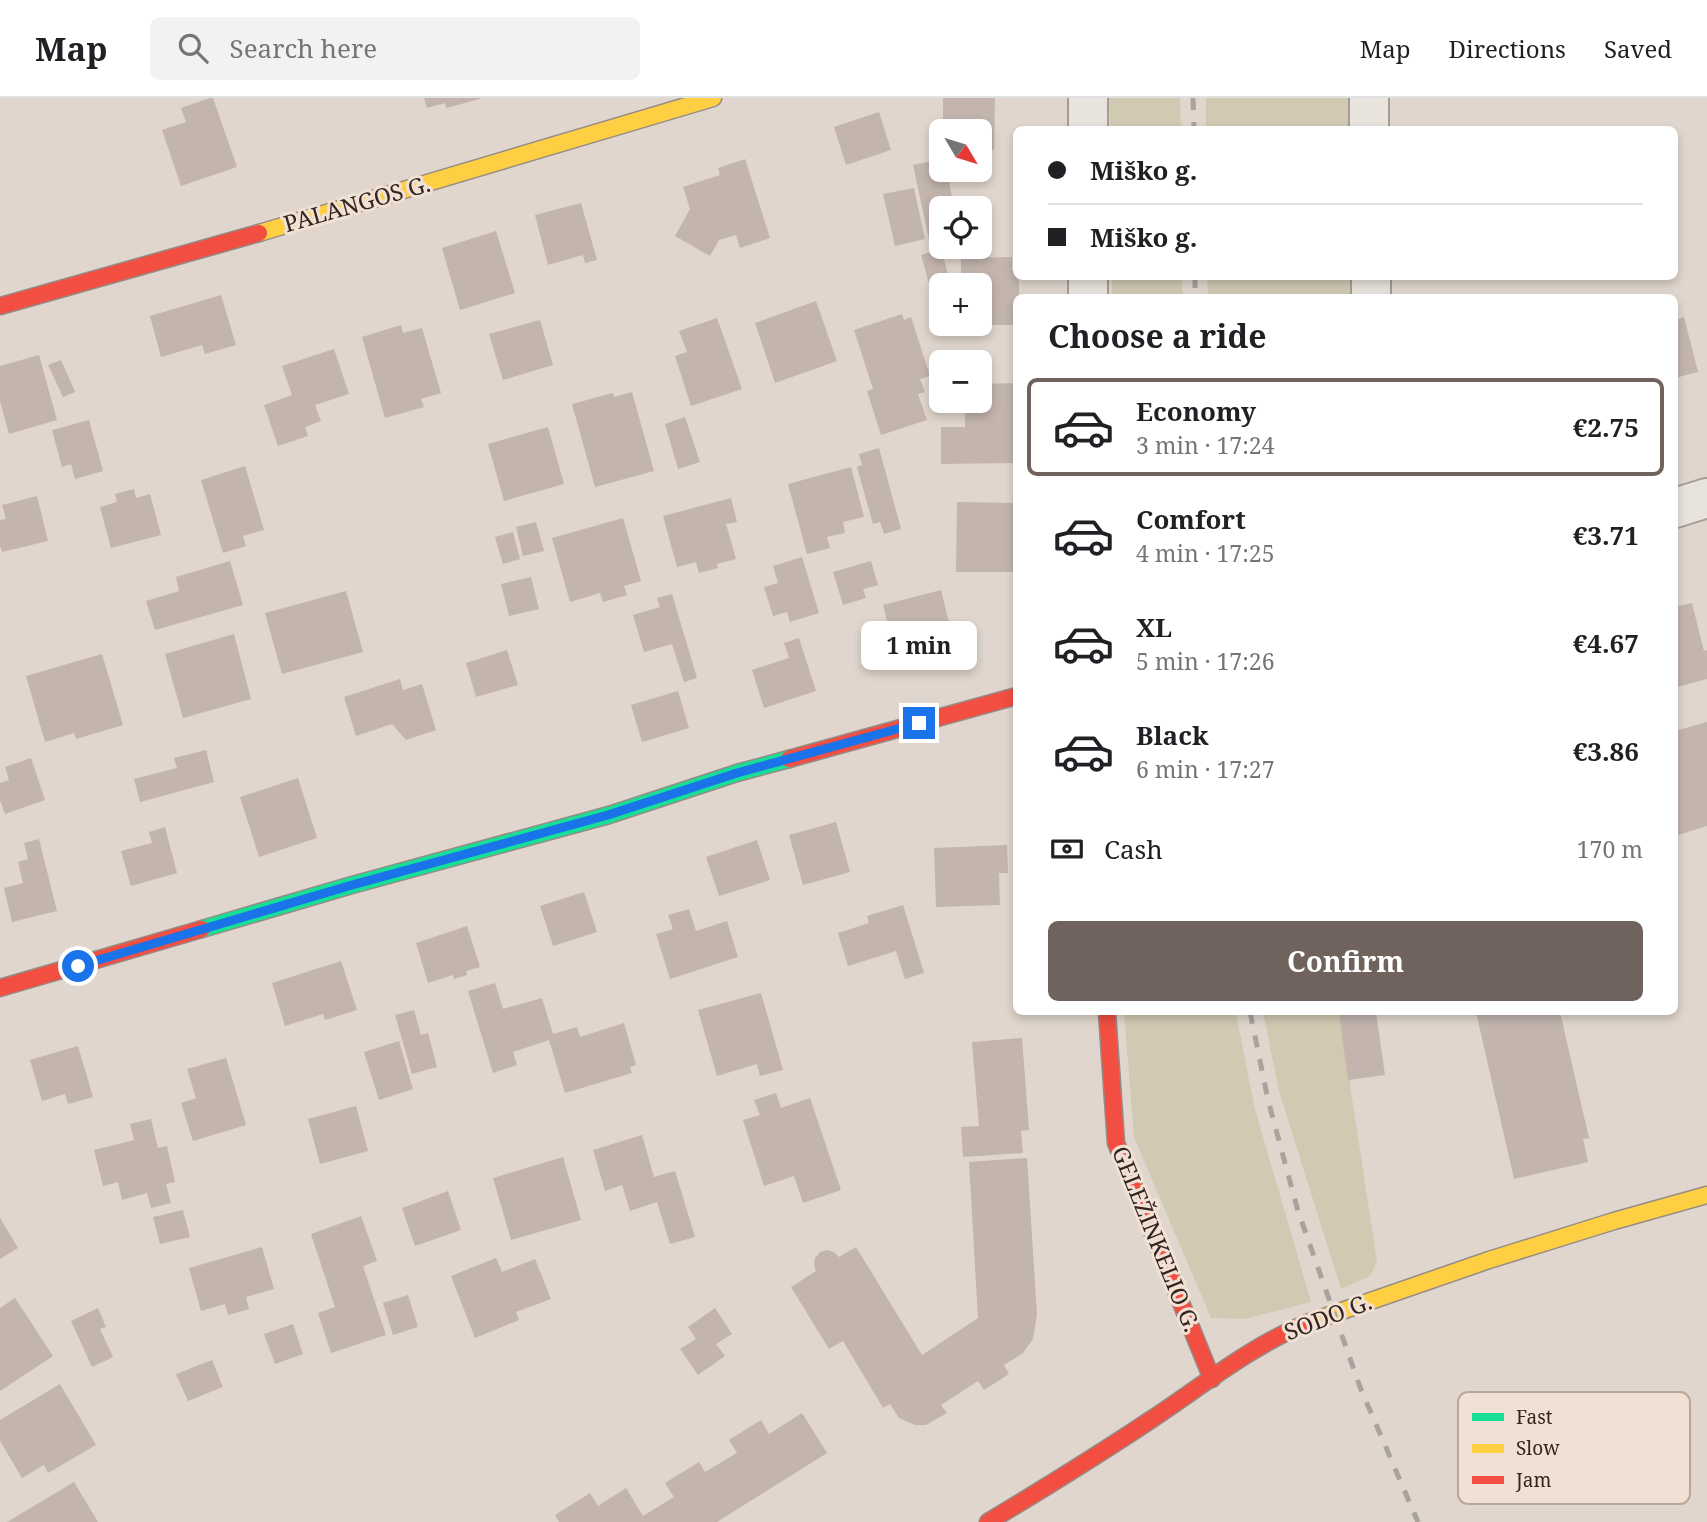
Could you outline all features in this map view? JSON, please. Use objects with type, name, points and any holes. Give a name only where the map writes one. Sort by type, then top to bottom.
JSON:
[{"type":"street","name":"PALANGOS G.","points":[[0,306],[316,217],[713,98]]},
{"type":"street","points":[[1088,98],[1088,126]]},
{"type":"street","points":[[1369,98],[1369,126]]},
{"type":"street","points":[[1678,507],[1707,498]]},
{"type":"street","points":[[0,988],[352,885],[608,815],[737,773],[1013,697]]},
{"type":"street","name":"GELEŽINKELIO G.","points":[[1107,1015],[1116,1143],[1212,1379]]},
{"type":"street","name":"SODO G.","points":[[988,1522],[1102,1453],[1285,1332],[1333,1313],[1601,1224],[1707,1195]]},
{"type":"shaded area","points":[[1109,98],[1180,98],[1181,126],[1110,126]]},
{"type":"shaded area","points":[[1206,98],[1358,98],[1358,126],[1206,126]]},
{"type":"shaded area","points":[[1112,280],[1182,280],[1183,294],[1112,294]]},
{"type":"shaded area","points":[[1207,280],[1359,280],[1359,294],[1208,294]]},
{"type":"shaded area","points":[[1124,1015],[1237,1015],[1254,1106],[1311,1302],[1245,1319],[1211,1318],[1134,1137]]},
{"type":"shaded area","points":[[1264,1015],[1339,1015],[1377,1262],[1370,1276],[1341,1289],[1279,1091]]},
{"type":"building","points":[[213,98],[237,167],[181,186],[162,130],[186,122],[181,108]]},
{"type":"building","points":[[424,98],[480,99],[446,108],[445,103],[427,108]]},
{"type":"building","points":[[943,98],[995,98],[994,150],[992,119],[943,119]]},
{"type":"building","points":[[879,112],[891,150],[846,165],[834,127]]},
{"type":"building","points":[[745,159],[770,238],[740,248],[736,235],[719,240],[710,256],[675,236],[690,209],[683,187],[720,175],[718,168]]},
{"type":"building","points":[[929,162],[929,182],[949,182],[952,196],[929,196],[929,239],[913,165]]},
{"type":"building","points":[[914,188],[925,239],[895,246],[883,194]]},
{"type":"building","points":[[581,203],[597,260],[585,263],[583,255],[548,265],[535,215]]},
{"type":"building","points":[[496,231],[515,293],[460,310],[442,248]]},
{"type":"building","points":[[929,253],[929,259],[944,259],[948,273],[929,273],[929,283],[921,255]]},
{"type":"building","points":[[1012,257],[1013,280],[1019,280],[1019,294],[1013,294],[1013,325],[992,325],[992,273],[961,273],[961,259]]},
{"type":"building","points":[[221,295],[236,345],[205,354],[202,345],[161,357],[150,316]]},
{"type":"building","points":[[816,301],[837,361],[775,383],[755,323]]},
{"type":"building","points":[[902,314],[904,320],[911,317],[929,373],[929,376],[920,379],[925,392],[918,394],[927,420],[881,435],[867,391],[873,389],[854,330]]},
{"type":"building","points":[[1684,317],[1698,372],[1678,377],[1678,319]]},
{"type":"building","points":[[717,318],[742,389],[691,406],[675,356],[687,352],[679,331]]},
{"type":"building","points":[[540,320],[553,365],[503,380],[489,334]]},
{"type":"building","points":[[401,325],[403,333],[422,328],[441,393],[421,399],[424,407],[385,418],[362,337]]},
{"type":"building","points":[[334,349],[349,394],[315,405],[321,421],[305,427],[308,436],[278,446],[264,405],[292,395],[282,366]]},
{"type":"building","points":[[39,355],[57,420],[9,434],[0,401],[0,366]]},
{"type":"building","points":[[61,360],[75,392],[63,397],[48,365]]},
{"type":"building","points":[[1013,383],[1013,463],[941,464],[941,427],[965,427],[965,413],[992,413],[992,384]]},
{"type":"building","points":[[632,392],[654,471],[595,487],[572,404],[613,393],[614,397]]},
{"type":"building","points":[[685,417],[700,462],[678,469],[665,424]]},
{"type":"building","points":[[89,420],[103,471],[75,479],[71,464],[62,467],[52,430]]},
{"type":"building","points":[[548,427],[564,484],[504,501],[488,444]]},
{"type":"building","points":[[879,448],[901,529],[884,534],[880,522],[873,524],[857,467],[862,465],[859,454]]},
{"type":"building","points":[[245,466],[264,530],[243,536],[246,546],[223,553],[201,480]]},
{"type":"building","points":[[851,467],[864,517],[843,522],[845,533],[827,537],[830,548],[807,554],[788,484]]},
{"type":"building","points":[[134,489],[136,498],[150,494],[161,535],[111,548],[100,507],[117,502],[115,494]]},
{"type":"building","points":[[37,496],[48,541],[2,552],[0,520],[6,519],[2,505]]},
{"type":"building","points":[[731,498],[737,522],[726,524],[736,559],[699,573],[696,562],[677,567],[663,516]]},
{"type":"building","points":[[957,502],[1013,503],[1013,572],[956,572]]},
{"type":"building","points":[[623,518],[641,581],[624,586],[627,595],[603,602],[600,593],[570,602],[552,538]]},
{"type":"building","points":[[536,522],[544,551],[523,556],[516,527]]},
{"type":"building","points":[[513,532],[520,559],[503,564],[495,537]]},
{"type":"building","points":[[802,557],[819,613],[790,622],[787,612],[773,616],[764,587],[778,583],[773,566]]},
{"type":"building","points":[[230,561],[243,605],[155,630],[146,601],[179,591],[176,577]]},
{"type":"building","points":[[871,561],[878,585],[863,589],[866,598],[843,605],[833,572]]},
{"type":"building","points":[[531,577],[539,609],[509,616],[501,584]]},
{"type":"building","points":[[941,590],[953,639],[945,641],[947,650],[898,664],[883,605]]},
{"type":"building","points":[[346,591],[363,652],[282,674],[265,613]]},
{"type":"building","points":[[672,594],[697,678],[684,682],[672,644],[644,652],[633,615],[660,607],[657,598]]},
{"type":"building","points":[[1692,603],[1704,651],[1707,650],[1707,679],[1678,687],[1678,606]]},
{"type":"building","points":[[234,634],[251,699],[183,718],[165,654]]},
{"type":"building","points":[[799,638],[816,691],[764,708],[752,670],[789,658],[784,643]]},
{"type":"building","points":[[507,650],[518,685],[476,697],[466,663]]},
{"type":"building","points":[[102,654],[123,725],[76,739],[74,733],[45,742],[26,676]]},
{"type":"building","points":[[400,679],[403,690],[422,684],[436,730],[406,740],[392,724],[356,736],[344,697]]},
{"type":"building","points":[[678,691],[689,728],[642,742],[631,705]]},
{"type":"building","points":[[1707,722],[1707,826],[1678,835],[1678,730]]},
{"type":"building","points":[[206,750],[214,782],[140,802],[134,779],[177,768],[174,758]]},
{"type":"building","points":[[31,758],[45,800],[5,814],[0,800],[0,783],[9,780],[5,767]]},
{"type":"building","points":[[298,778],[317,838],[259,857],[240,797]]},
{"type":"building","points":[[836,822],[850,872],[803,885],[789,835]]},
{"type":"building","points":[[165,827],[177,873],[131,886],[121,851],[152,843],[149,832]]},
{"type":"building","points":[[39,839],[57,911],[12,922],[4,888],[23,883],[18,862],[28,859],[24,843]]},
{"type":"building","points":[[757,840],[770,880],[719,896],[706,857]]},
{"type":"building","points":[[1007,845],[1008,873],[999,873],[1000,905],[936,907],[934,848]]},
{"type":"building","points":[[584,892],[597,932],[553,946],[540,906]]},
{"type":"building","points":[[903,905],[924,973],[905,979],[896,951],[848,966],[838,933],[869,923],[867,916]]},
{"type":"building","points":[[689,909],[696,931],[727,921],[738,957],[670,979],[656,934],[673,929],[668,915]]},
{"type":"building","points":[[467,926],[480,967],[466,971],[467,975],[454,979],[453,975],[428,983],[416,943]]},
{"type":"building","points":[[341,961],[357,1010],[325,1020],[323,1014],[285,1026],[272,983]]},
{"type":"building","points":[[495,983],[503,1009],[542,998],[553,1034],[577,1027],[580,1037],[624,1023],[636,1065],[630,1067],[632,1073],[565,1093],[549,1040],[513,1052],[517,1065],[493,1073],[468,991]]},
{"type":"building","points":[[761,993],[783,1070],[760,1076],[757,1064],[717,1076],[698,1010]]},
{"type":"building","points":[[414,1010],[421,1035],[428,1033],[437,1067],[412,1074],[395,1015]]},
{"type":"building","points":[[1339,1015],[1376,1015],[1385,1075],[1348,1080]]},
{"type":"building","points":[[1477,1015],[1561,1015],[1589,1138],[1583,1139],[1588,1162],[1514,1179]]},
{"type":"building","points":[[1022,1038],[1029,1130],[1021,1131],[1023,1153],[963,1157],[961,1127],[979,1126],[972,1042]]},
{"type":"building","points":[[399,1041],[413,1089],[379,1100],[364,1052]]},
{"type":"building","points":[[78,1046],[93,1097],[68,1104],[65,1094],[42,1101],[30,1060]]},
{"type":"building","points":[[226,1058],[246,1125],[193,1141],[181,1103],[196,1098],[187,1069]]},
{"type":"building","points":[[776,1093],[781,1108],[810,1098],[841,1190],[803,1203],[794,1176],[764,1186],[743,1120],[760,1115],[754,1100]]},
{"type":"building","points":[[356,1106],[368,1151],[320,1164],[308,1119]]},
{"type":"building","points":[[151,1119],[158,1148],[167,1146],[175,1182],[166,1184],[171,1203],[151,1208],[147,1193],[122,1200],[118,1182],[103,1186],[94,1150],[134,1140],[130,1124]]},
{"type":"building","points":[[642,1135],[654,1177],[675,1171],[695,1237],[670,1244],[657,1202],[630,1211],[622,1185],[605,1191],[593,1150]]},
{"type":"building","points":[[563,1157],[581,1220],[511,1240],[493,1178]]},
{"type":"building","points":[[1027,1158],[1037,1314],[1033,1339],[1023,1353],[1004,1365],[1009,1374],[984,1390],[978,1381],[941,1405],[947,1413],[926,1425],[915,1425],[899,1418],[890,1404],[883,1408],[843,1341],[829,1349],[791,1287],[816,1271],[815,1258],[820,1252],[827,1250],[839,1257],[856,1247],[922,1355],[978,1318],[969,1162]]},
{"type":"building","points":[[448,1191],[461,1230],[415,1246],[402,1208]]},
{"type":"building","points":[[183,1210],[190,1237],[160,1244],[153,1217]]},
{"type":"building","points":[[361,1216],[377,1261],[363,1266],[386,1335],[331,1353],[318,1313],[335,1307],[311,1234]]},
{"type":"building","points":[[0,1218],[18,1248],[0,1259]]},
{"type":"building","points":[[262,1247],[274,1289],[246,1297],[249,1309],[228,1315],[225,1304],[201,1311],[189,1268]]},
{"type":"building","points":[[496,1258],[502,1272],[535,1259],[551,1299],[516,1312],[519,1320],[475,1338],[451,1276]]},
{"type":"building","points":[[408,1295],[418,1327],[393,1335],[383,1303]]},
{"type":"building","points":[[15,1298],[53,1356],[0,1391],[0,1308]]},
{"type":"building","points":[[98,1308],[106,1327],[100,1329],[113,1357],[92,1367],[71,1321]]},
{"type":"building","points":[[715,1308],[732,1334],[716,1344],[725,1356],[698,1375],[680,1349],[696,1339],[688,1327]]},
{"type":"building","points":[[293,1324],[303,1354],[275,1364],[264,1334]]},
{"type":"building","points":[[212,1360],[223,1387],[188,1401],[176,1374]]},
{"type":"building","points":[[60,1384],[96,1445],[48,1473],[44,1465],[22,1478],[0,1441],[0,1420]]},
{"type":"building","points":[[802,1413],[827,1453],[717,1522],[559,1522],[555,1515],[590,1493],[598,1506],[626,1488],[643,1516],[674,1497],[665,1483],[699,1462],[705,1472],[737,1453],[729,1440],[761,1420],[769,1434]]},
{"type":"building","points":[[74,1482],[98,1522],[7,1522]]},
{"type":"railway","points":[[1193,98],[1194,126]]},
{"type":"railway","points":[[1195,280],[1195,294]]},
{"type":"railway","points":[[1251,1015],[1268,1100],[1298,1211],[1360,1387],[1418,1522]]},
{"type":"traffic: fast","points":[[202,929],[609,815],[789,759]]},
{"type":"traffic: slow","points":[[259,233],[713,98]]},
{"type":"traffic: slow","points":[[1307,1323],[1489,1260],[1707,1195]]},
{"type":"traffic: jam","points":[[0,306],[259,233]]},
{"type":"traffic: jam","points":[[789,759],[1013,697]]},
{"type":"traffic: jam","points":[[0,988],[202,929]]},
{"type":"traffic: jam","points":[[1107,1015],[1116,1143],[1212,1379]]},
{"type":"traffic: jam","points":[[988,1522],[1111,1446],[1266,1343],[1307,1323]]},
{"type":"route","points":[[78,966],[352,885],[608,815],[737,773],[919,723]]}]
